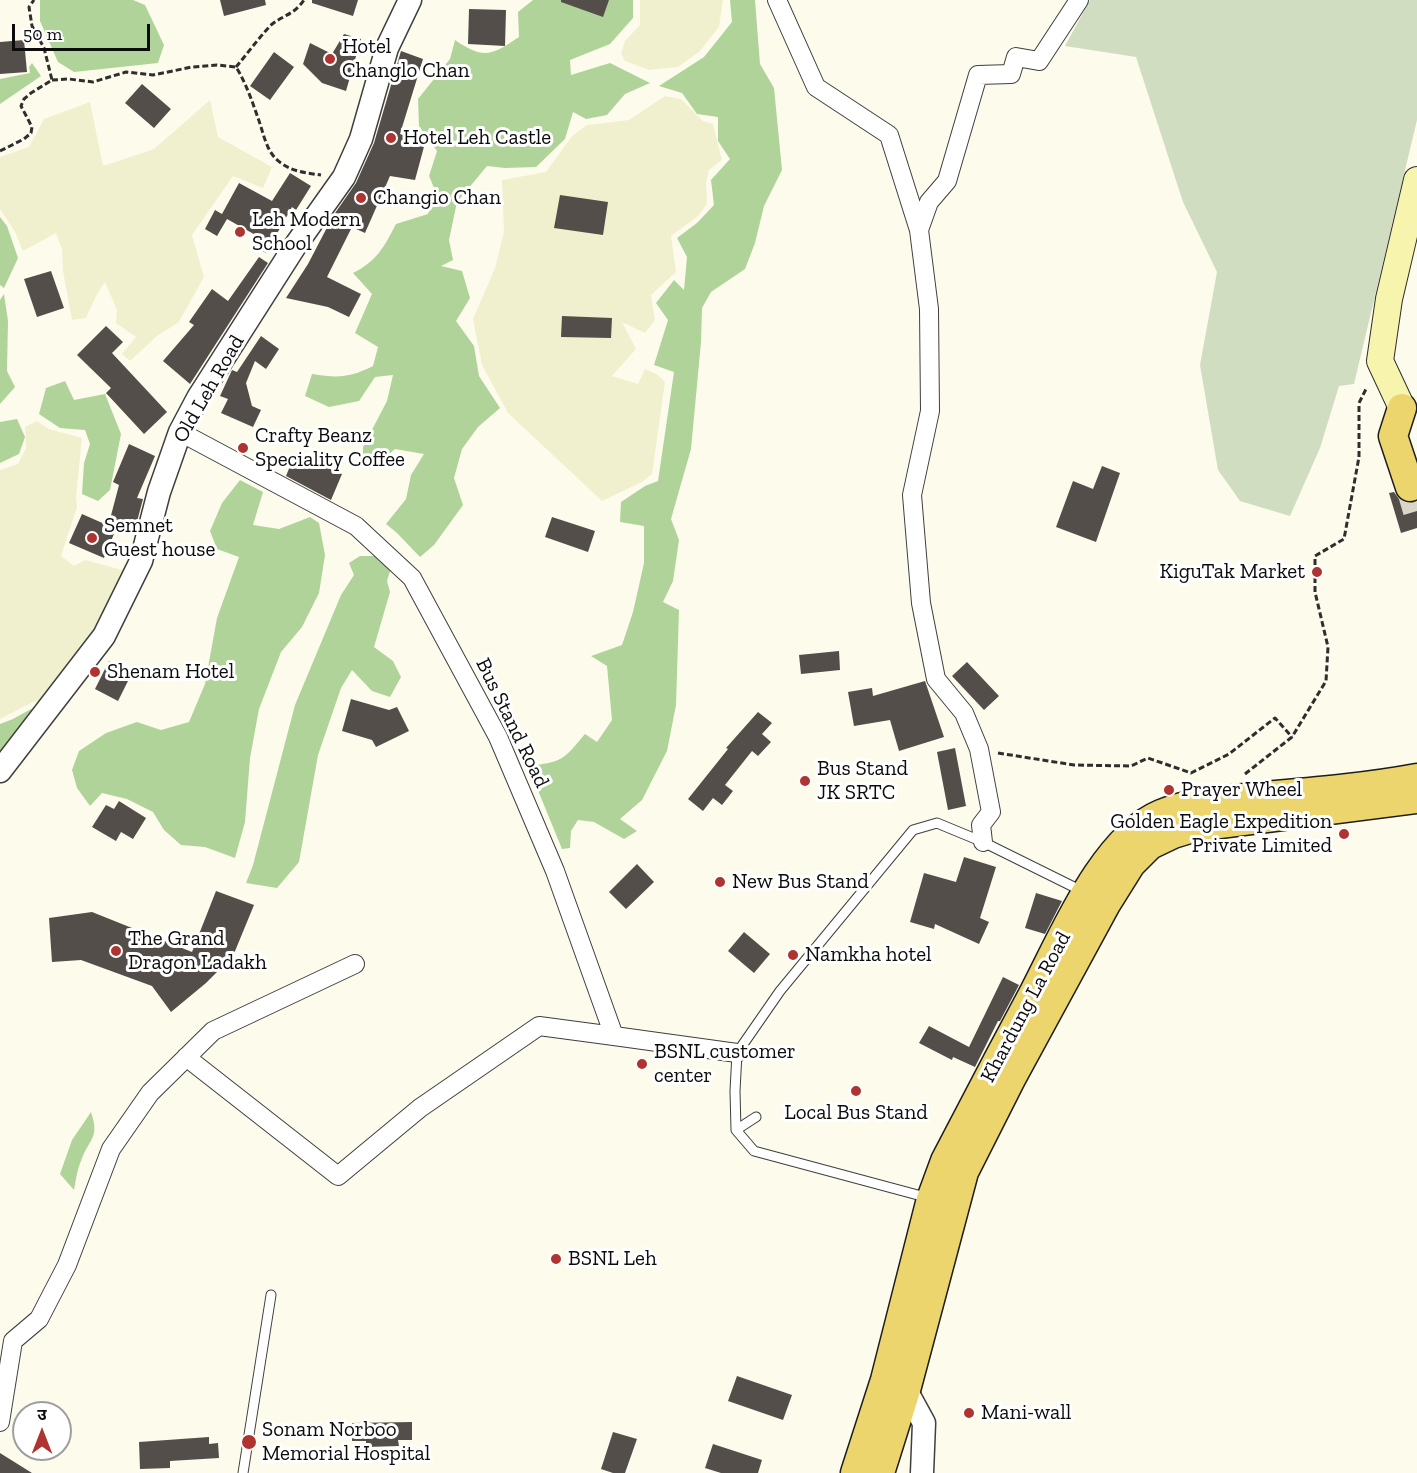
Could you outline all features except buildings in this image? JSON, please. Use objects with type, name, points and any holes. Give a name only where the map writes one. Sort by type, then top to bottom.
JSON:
[{"type":"main road","points":[[1410,487],[1393,436],[1412,410],[1380,362],[1389,299],[1417,180]]},
{"type":"main road","name":"Khardung La Road","points":[[880,1473],[906,1390],[943,1202],[945,1161],[1096,898],[1116,850],[1141,824],[1161,813],[1220,801],[1417,778]]},
{"type":"main road","name":"Khardung La Road","points":[[1096,898],[1150,845],[1173,834],[1221,823],[1417,799]]},
{"type":"main road","name":"Khardung La Road","points":[[855,1473],[943,1202]]},
{"type":"street","name":"Old Leh Road","points":[[0,771],[104,636],[141,561],[159,492],[180,432],[198,398],[295,246],[344,177],[361,139],[387,48],[410,0]]},
{"type":"street","points":[[777,0],[816,87],[889,135],[919,230],[929,309],[930,400],[930,411],[912,495],[921,603],[936,680],[964,713],[979,749],[991,812],[981,825],[983,842]]},
{"type":"street","points":[[919,230],[929,202],[947,180],[978,75],[1011,74],[1016,57],[1039,61],[1079,0]]},
{"type":"street","name":"Bus Stand Road","points":[[180,432],[356,526],[412,578],[498,737],[555,870],[614,1036]]},
{"type":"street","points":[[0,1422],[13,1341],[39,1319],[67,1265],[111,1149],[150,1093],[213,1031],[355,964]]},
{"type":"street","points":[[186,1057],[339,1176],[420,1108],[539,1026],[737,1053]]},
{"type":"street","points":[[906,1390],[924,1423],[922,1473]]},
{"type":"lane","points":[[943,1202],[754,1151],[736,1130],[737,1053],[780,991],[913,830],[937,823],[983,842],[1096,898]]},
{"type":"lane","points":[[736,1130],[756,1117]]},
{"type":"lane","points":[[243,1473],[271,1295]]},
{"type":"path","points":[[34,0],[29,7],[32,26],[44,48],[52,80]]},
{"type":"path","points":[[236,67],[272,24],[298,9],[304,0]]},
{"type":"path","points":[[0,151],[31,133],[32,127],[21,106],[24,99],[52,80],[69,79],[93,82],[126,72],[153,75],[192,67],[217,65],[236,67]]},
{"type":"path","points":[[236,67],[244,80],[260,122],[263,138],[280,163],[299,173],[344,177]]},
{"type":"path","points":[[1220,801],[1225,790],[1292,737],[1326,681],[1328,647],[1315,592],[1315,556],[1344,539],[1359,457],[1359,403],[1380,362]]},
{"type":"path","points":[[979,749],[1074,765],[1131,766],[1148,758],[1191,773],[1229,754],[1275,718],[1292,737]]},
{"type":"green space","points":[[40,0],[133,0],[145,5],[164,45],[158,63],[74,72],[58,62],[40,21]]},
{"type":"green space","points":[[533,0],[633,0],[633,18],[610,44],[570,60],[571,75],[610,63],[650,83],[625,94],[607,115],[586,119],[573,112],[565,139],[536,167],[487,166],[457,202],[449,240],[453,260],[441,266],[462,271],[470,298],[456,321],[474,346],[479,376],[500,408],[478,427],[462,449],[454,478],[463,505],[434,545],[420,557],[386,524],[406,499],[411,475],[424,454],[395,449],[380,462],[363,459],[363,447],[387,401],[393,375],[375,377],[359,401],[329,407],[305,396],[312,374],[343,376],[373,366],[378,347],[355,333],[372,294],[353,273],[368,264],[379,253],[396,224],[428,214],[435,190],[429,176],[437,151],[419,126],[418,99],[450,59],[455,40],[481,53],[502,48],[519,37],[518,12]]},
{"type":"green space","points":[[640,0],[723,0],[719,27],[700,51],[678,67],[649,70],[625,61],[621,53],[625,41],[640,25]]},
{"type":"green space","points":[[730,0],[755,0],[760,64],[774,88],[782,170],[764,206],[755,243],[745,269],[711,292],[702,308],[691,449],[671,519],[679,540],[673,581],[663,602],[679,610],[676,705],[667,751],[642,800],[620,819],[637,831],[624,839],[594,822],[578,820],[571,831],[570,848],[562,849],[528,766],[556,761],[567,754],[585,734],[597,742],[612,720],[607,666],[591,656],[622,645],[633,612],[644,563],[644,526],[620,522],[621,502],[645,486],[658,481],[674,372],[654,365],[668,320],[656,303],[674,280],[684,290],[687,257],[677,238],[697,223],[714,205],[711,180],[730,159],[718,141],[718,117],[697,114],[682,93],[659,86],[704,57],[732,22]]},
{"type":"green space","points":[[1090,0],[1417,0],[1417,120],[1354,384],[1339,386],[1320,448],[1290,516],[1240,501],[1218,470],[1200,365],[1217,272],[1183,202],[1136,57],[1065,46]]},
{"type":"green space","points":[[32,63],[41,76],[0,104],[0,79],[30,73],[29,67]]},
{"type":"green space","points":[[665,96],[681,99],[703,121],[713,124],[722,160],[709,170],[706,182],[707,204],[698,216],[671,236],[676,272],[651,295],[655,320],[645,333],[622,322],[636,349],[612,376],[638,384],[645,369],[658,375],[665,382],[652,474],[642,482],[602,501],[508,413],[482,365],[473,319],[495,268],[504,232],[502,180],[546,172],[572,136],[587,125],[629,120]]},
{"type":"green space","points":[[210,100],[218,137],[272,167],[263,188],[233,176],[192,235],[204,277],[179,322],[157,336],[130,361],[122,354],[136,337],[116,323],[117,310],[105,282],[86,318],[72,320],[63,271],[62,249],[56,233],[23,251],[15,232],[0,209],[0,157],[29,147],[44,119],[90,102],[103,166],[154,149]]},
{"type":"green space","points":[[0,217],[7,226],[18,258],[4,288],[0,285]]},
{"type":"green space","points":[[4,294],[8,321],[7,371],[15,387],[0,404],[0,300]]},
{"type":"green space","points":[[65,381],[74,400],[105,394],[121,434],[110,490],[98,501],[82,494],[84,463],[90,444],[85,430],[60,428],[39,414],[46,388]]},
{"type":"green space","points":[[17,419],[25,437],[19,454],[0,463],[0,422]]},
{"type":"green space","points":[[37,421],[49,429],[82,438],[77,507],[61,556],[74,566],[85,560],[126,571],[87,644],[44,703],[35,701],[0,719],[0,470],[18,464],[26,448],[25,427]]},
{"type":"green space","points":[[240,480],[263,492],[253,525],[279,529],[310,517],[319,523],[325,555],[319,593],[302,627],[281,652],[259,709],[250,758],[245,822],[235,858],[205,847],[181,845],[164,830],[153,812],[127,799],[102,793],[90,806],[77,788],[72,770],[79,751],[106,733],[137,722],[161,730],[189,722],[205,684],[217,618],[239,557],[217,549],[210,531],[222,503]]},
{"type":"green space","points":[[360,556],[378,556],[390,571],[387,581],[390,592],[374,647],[393,661],[401,677],[390,697],[372,691],[352,670],[341,688],[318,755],[299,862],[277,888],[246,883],[253,865],[295,705],[341,595],[354,575],[349,563]]},
{"type":"green space","points":[[31,709],[40,710],[0,760],[0,724]]},
{"type":"green space","points":[[91,1112],[94,1133],[80,1164],[74,1190],[60,1174],[72,1140]]},
{"type":"tunnel","points":[[1410,487],[1417,511]]},
{"type":"place","name":"Hotel Changlo Chan","points":[[330,59]]},
{"type":"place","name":"Hotel Leh Castle","points":[[391,138]]},
{"type":"place","name":"Changio Chan","points":[[361,198]]},
{"type":"place","name":"Leh Modern School","points":[[240,232]]},
{"type":"place","name":"Crafty Beanz Speciality Coffee","points":[[243,448]]},
{"type":"place","name":"Semnet Guest house","points":[[92,538]]},
{"type":"place","name":"KiguTak Market","points":[[1317,572]]},
{"type":"place","name":"Shenam Hotel","points":[[95,672]]},
{"type":"place","name":"Bus Stand JK SRTC","points":[[805,781]]},
{"type":"place","name":"Prayer Wheel","points":[[1169,790]]},
{"type":"place","name":"Golden Eagle Expedition Private Limited","points":[[1344,834]]},
{"type":"place","name":"New Bus Stand","points":[[720,882]]},
{"type":"place","name":"The Grand Dragon Ladakh","points":[[116,951]]},
{"type":"place","name":"Namkha hotel","points":[[793,955]]},
{"type":"place","name":"BSNL customer center","points":[[642,1064]]},
{"type":"place","name":"Local Bus Stand","points":[[856,1091]]},
{"type":"place","name":"BSNL Leh","points":[[556,1259]]},
{"type":"place","name":"Mani-wall","points":[[969,1413]]},
{"type":"place","name":"Sonam Norboo Memorial Hospital","points":[[249,1442]]}]
